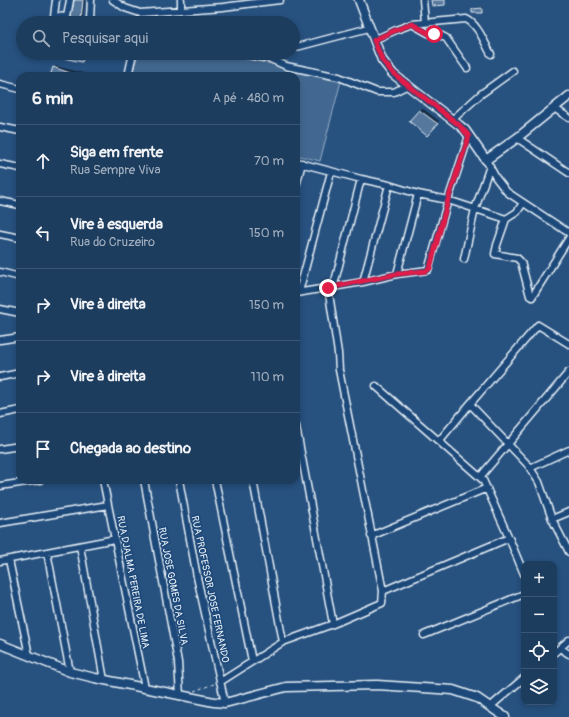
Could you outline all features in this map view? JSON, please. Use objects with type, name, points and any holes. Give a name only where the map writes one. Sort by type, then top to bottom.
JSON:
[{"type":"main road","points":[[359,0],[382,60],[386,66],[465,130],[488,163],[569,96]]},
{"type":"main road","points":[[0,644],[70,672],[214,702],[225,702],[286,687],[377,685],[453,690],[477,698],[506,717]]},
{"type":"street","points":[[54,16],[56,0]]},
{"type":"street","points":[[67,16],[70,0]]},
{"type":"street","points":[[91,0],[91,16]]},
{"type":"street","points":[[113,0],[125,8],[140,13],[223,7],[279,0]]},
{"type":"street","points":[[125,8],[127,0]]},
{"type":"street","points":[[180,10],[181,0]]},
{"type":"street","points":[[423,0],[425,22]]},
{"type":"street","points":[[374,40],[412,24],[461,19],[469,20],[477,30],[491,54]]},
{"type":"street","points":[[412,24],[428,33],[446,38],[467,68]]},
{"type":"street","points":[[300,46],[369,28]]},
{"type":"street","points":[[129,72],[131,60]]},
{"type":"street","points":[[273,60],[286,66],[339,77],[377,92],[394,92],[408,85]]},
{"type":"street","points":[[452,120],[481,94],[513,71]]},
{"type":"street","points":[[0,84],[16,88]]},
{"type":"street","points":[[554,108],[569,118]]},
{"type":"street","points":[[0,127],[16,130]]},
{"type":"street","points":[[300,293],[363,282],[397,274],[428,270],[448,200],[469,136]]},
{"type":"street","points":[[517,138],[569,173]]},
{"type":"street","points":[[300,163],[389,185],[418,194],[448,200],[506,219]]},
{"type":"street","points":[[488,163],[507,192],[569,233]]},
{"type":"street","points":[[464,259],[475,209],[488,163]]},
{"type":"street","points":[[0,164],[16,167]]},
{"type":"street","points":[[300,286],[331,172]]},
{"type":"street","points":[[328,288],[335,281],[361,179]]},
{"type":"street","points":[[363,282],[389,185]]},
{"type":"street","points":[[397,274],[418,194]]},
{"type":"street","points":[[0,202],[16,204]]},
{"type":"street","points":[[523,203],[517,212],[506,219],[495,254],[517,258],[521,262],[530,296],[532,297],[569,238]]},
{"type":"street","points":[[0,234],[16,237]]},
{"type":"street","points":[[0,272],[16,276]]},
{"type":"street","points":[[220,682],[252,660],[283,642],[333,624],[382,603],[383,591],[338,370],[338,353],[328,288]]},
{"type":"street","points":[[0,309],[16,312]]},
{"type":"street","points":[[439,441],[538,325],[568,341]]},
{"type":"street","points":[[0,340],[16,338]]},
{"type":"street","points":[[480,477],[569,372]]},
{"type":"street","points":[[0,377],[16,374]]},
{"type":"street","points":[[376,386],[483,480],[521,567]]},
{"type":"street","points":[[470,404],[530,468],[539,482],[552,519],[569,552]]},
{"type":"street","points":[[0,414],[16,411]]},
{"type":"street","points":[[0,449],[16,447]]},
{"type":"street","points":[[300,447],[333,624]]},
{"type":"street","points":[[530,468],[569,450]]},
{"type":"street","points":[[0,486],[16,484]]},
{"type":"street","name":"RUA DJALMA PEREIRA DE LIMA","points":[[104,484],[145,688]]},
{"type":"street","name":"RUA JOSE GOMES DA SILVA","points":[[145,484],[178,662],[180,696]]},
{"type":"street","name":"RUA PROFESSOR JOSE FERNANDO","points":[[180,484],[197,577],[225,702]]},
{"type":"street","points":[[216,484],[252,660]]},
{"type":"street","points":[[254,484],[283,642]]},
{"type":"street","points":[[371,536],[487,488]]},
{"type":"street","points":[[0,523],[108,504]]},
{"type":"street","points":[[552,519],[569,512]]},
{"type":"street","points":[[383,591],[509,538]]},
{"type":"street","points":[[0,561],[115,539]]},
{"type":"street","points":[[80,546],[104,680]]},
{"type":"street","points":[[47,552],[70,672]]},
{"type":"street","points":[[8,560],[28,655]]},
{"type":"street","points":[[424,635],[521,595]]},
{"type":"street","points":[[557,648],[569,640]]},
{"type":"street","points":[[557,649],[569,654]]},
{"type":"street","points":[[491,706],[521,681]]},
{"type":"path","points":[[194,691],[220,682]]},
{"type":"shaded area","points":[[136,60],[255,60],[341,81],[320,161],[300,156],[300,72],[133,72]]},
{"type":"building","points":[[74,0],[83,0],[81,16],[71,16]]},
{"type":"building","points":[[431,0],[445,0],[445,5],[432,6]]},
{"type":"building","points":[[482,8],[482,13],[472,13],[472,9]]},
{"type":"building","points":[[72,60],[83,60],[82,62]]},
{"type":"building","points":[[53,67],[67,72],[51,72]]},
{"type":"building","points":[[419,110],[438,124],[427,136],[409,121]]},
{"type":"route","points":[[328,288],[397,274],[426,271],[430,268],[448,200],[469,136],[465,130],[402,81],[386,66],[374,40],[412,24],[428,33],[434,34]]}]
